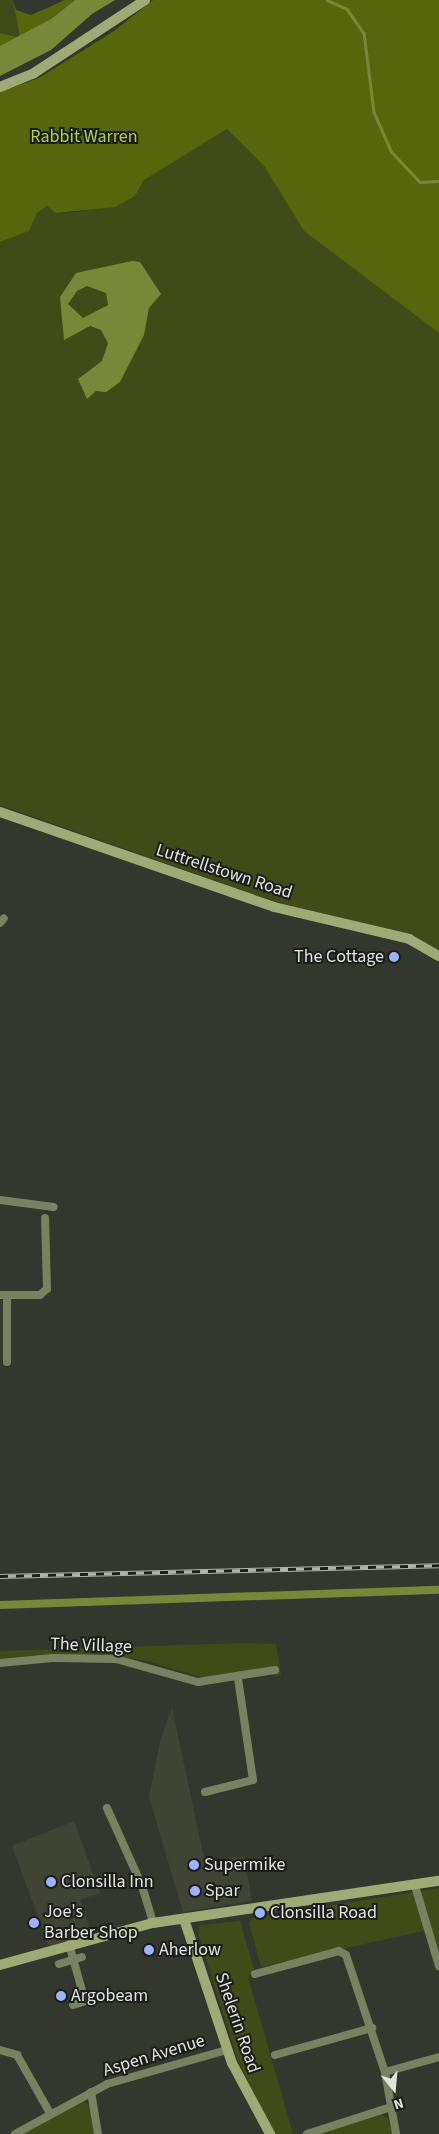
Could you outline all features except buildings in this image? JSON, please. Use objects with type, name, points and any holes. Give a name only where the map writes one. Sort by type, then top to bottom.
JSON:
[{"type":"street","points":[[0,87],[34,73],[145,0]]},
{"type":"street","name":"Luttrellstown Road","points":[[0,812],[274,907],[409,939],[439,956]]},
{"type":"street","points":[[0,1200],[54,1207]]},
{"type":"street","points":[[7,1362],[3,1295],[40,1295],[47,1289],[45,1218]]},
{"type":"street","name":"The Village","points":[[0,1663],[53,1658],[116,1659],[198,1682],[238,1678],[275,1670]]},
{"type":"street","points":[[205,1792],[253,1780],[238,1678]]},
{"type":"street","points":[[107,1808],[142,1886],[153,1923]]},
{"type":"street","points":[[0,1965],[69,1944],[153,1923],[439,1881]]},
{"type":"street","points":[[415,1886],[439,1966]]},
{"type":"street","name":"Shelerin Road","points":[[184,1919],[226,2050],[244,2090],[270,2134]]},
{"type":"street","points":[[69,1944],[85,2001]]},
{"type":"street","points":[[255,1974],[342,1952],[348,1957],[385,2072],[396,2134]]},
{"type":"street","points":[[59,1964],[82,1958]]},
{"type":"street","points":[[73,2005],[96,1998]]},
{"type":"street","points":[[275,2055],[372,2028]]},
{"type":"street","points":[[0,2050],[17,2055],[50,2113]]},
{"type":"street","name":"Aspen Avenue","points":[[15,2134],[90,2092],[226,2050]]},
{"type":"street","points":[[385,2072],[439,2057]]},
{"type":"street","name":"Aspen Avenue","points":[[90,2092],[98,2134]]},
{"type":"street","points":[[311,2133],[391,2107]]},
{"type":"shaded area","points":[[0,0],[13,0],[20,38],[0,46]]},
{"type":"shaded area","points":[[75,0],[115,0],[92,14],[51,50],[0,76],[0,46],[51,19]]},
{"type":"shaded area","points":[[227,129],[264,166],[304,231],[439,333],[439,950],[400,932],[279,903],[0,805],[0,242],[29,231],[37,213],[47,206],[56,213],[79,212],[135,196],[144,180]]},
{"type":"shaded area","points":[[132,261],[140,262],[161,294],[149,308],[144,335],[120,382],[106,392],[96,391],[87,399],[78,379],[102,361],[108,343],[101,330],[90,326],[64,340],[60,297],[76,273]],"holes":[[[87,286],[106,293],[108,305],[83,318],[68,304],[77,291]]]},
{"type":"shaded area","points":[[243,1643],[276,1644],[281,1675],[275,1676],[277,1667],[204,1678],[147,1661],[101,1654],[0,1661],[0,1651]]},
{"type":"shaded area","points":[[172,1707],[205,1863],[244,1856],[252,1901],[183,1912],[149,1797],[160,1742]]},
{"type":"shaded area","points":[[74,1821],[100,1893],[80,1900],[92,1934],[49,1946],[12,1846]]},
{"type":"shaded area","points":[[439,1888],[439,1950],[432,1929],[261,1967],[249,1923],[252,1918]]},
{"type":"shaded area","points":[[240,1921],[254,1969],[248,1977],[293,2134],[275,2134],[265,2119],[238,2061],[198,1933],[200,1925]]},
{"type":"shaded area","points":[[82,2102],[87,2103],[92,2113],[95,2134],[21,2134]]},
{"type":"shaded area","points":[[379,2114],[388,2118],[392,2134],[319,2134]]},
{"type":"green space","points":[[13,0],[16,10],[31,15],[65,0],[75,0],[51,19],[20,38]]},
{"type":"green space","name":"Rabbit Warren","points":[[153,0],[439,0],[439,333],[304,231],[264,166],[227,129],[144,180],[135,196],[115,207],[56,213],[47,206],[37,213],[29,231],[0,242],[0,92],[39,78],[114,31]]},
{"type":"green space","points":[[0,33],[20,38],[0,46]]},
{"type":"waterway","points":[[327,0],[347,9],[364,33],[374,112],[391,151],[420,182],[437,181]]},
{"type":"waterway","points":[[0,1605],[439,1590]]},
{"type":"railway","points":[[0,1576],[439,1565]]},
{"type":"place","name":"The Cottage","points":[[394,957]]},
{"type":"place","name":"Supermike","points":[[194,1865]]},
{"type":"place","name":"Clonsilla Inn","points":[[51,1882]]},
{"type":"place","name":"Spar","points":[[195,1891]]},
{"type":"place","name":"Clonsilla Road","points":[[260,1913]]},
{"type":"place","name":"Joe's Barber Shop","points":[[34,1923]]},
{"type":"place","name":"Aherlow","points":[[149,1950]]},
{"type":"place","name":"Argobeam","points":[[61,1996]]}]
